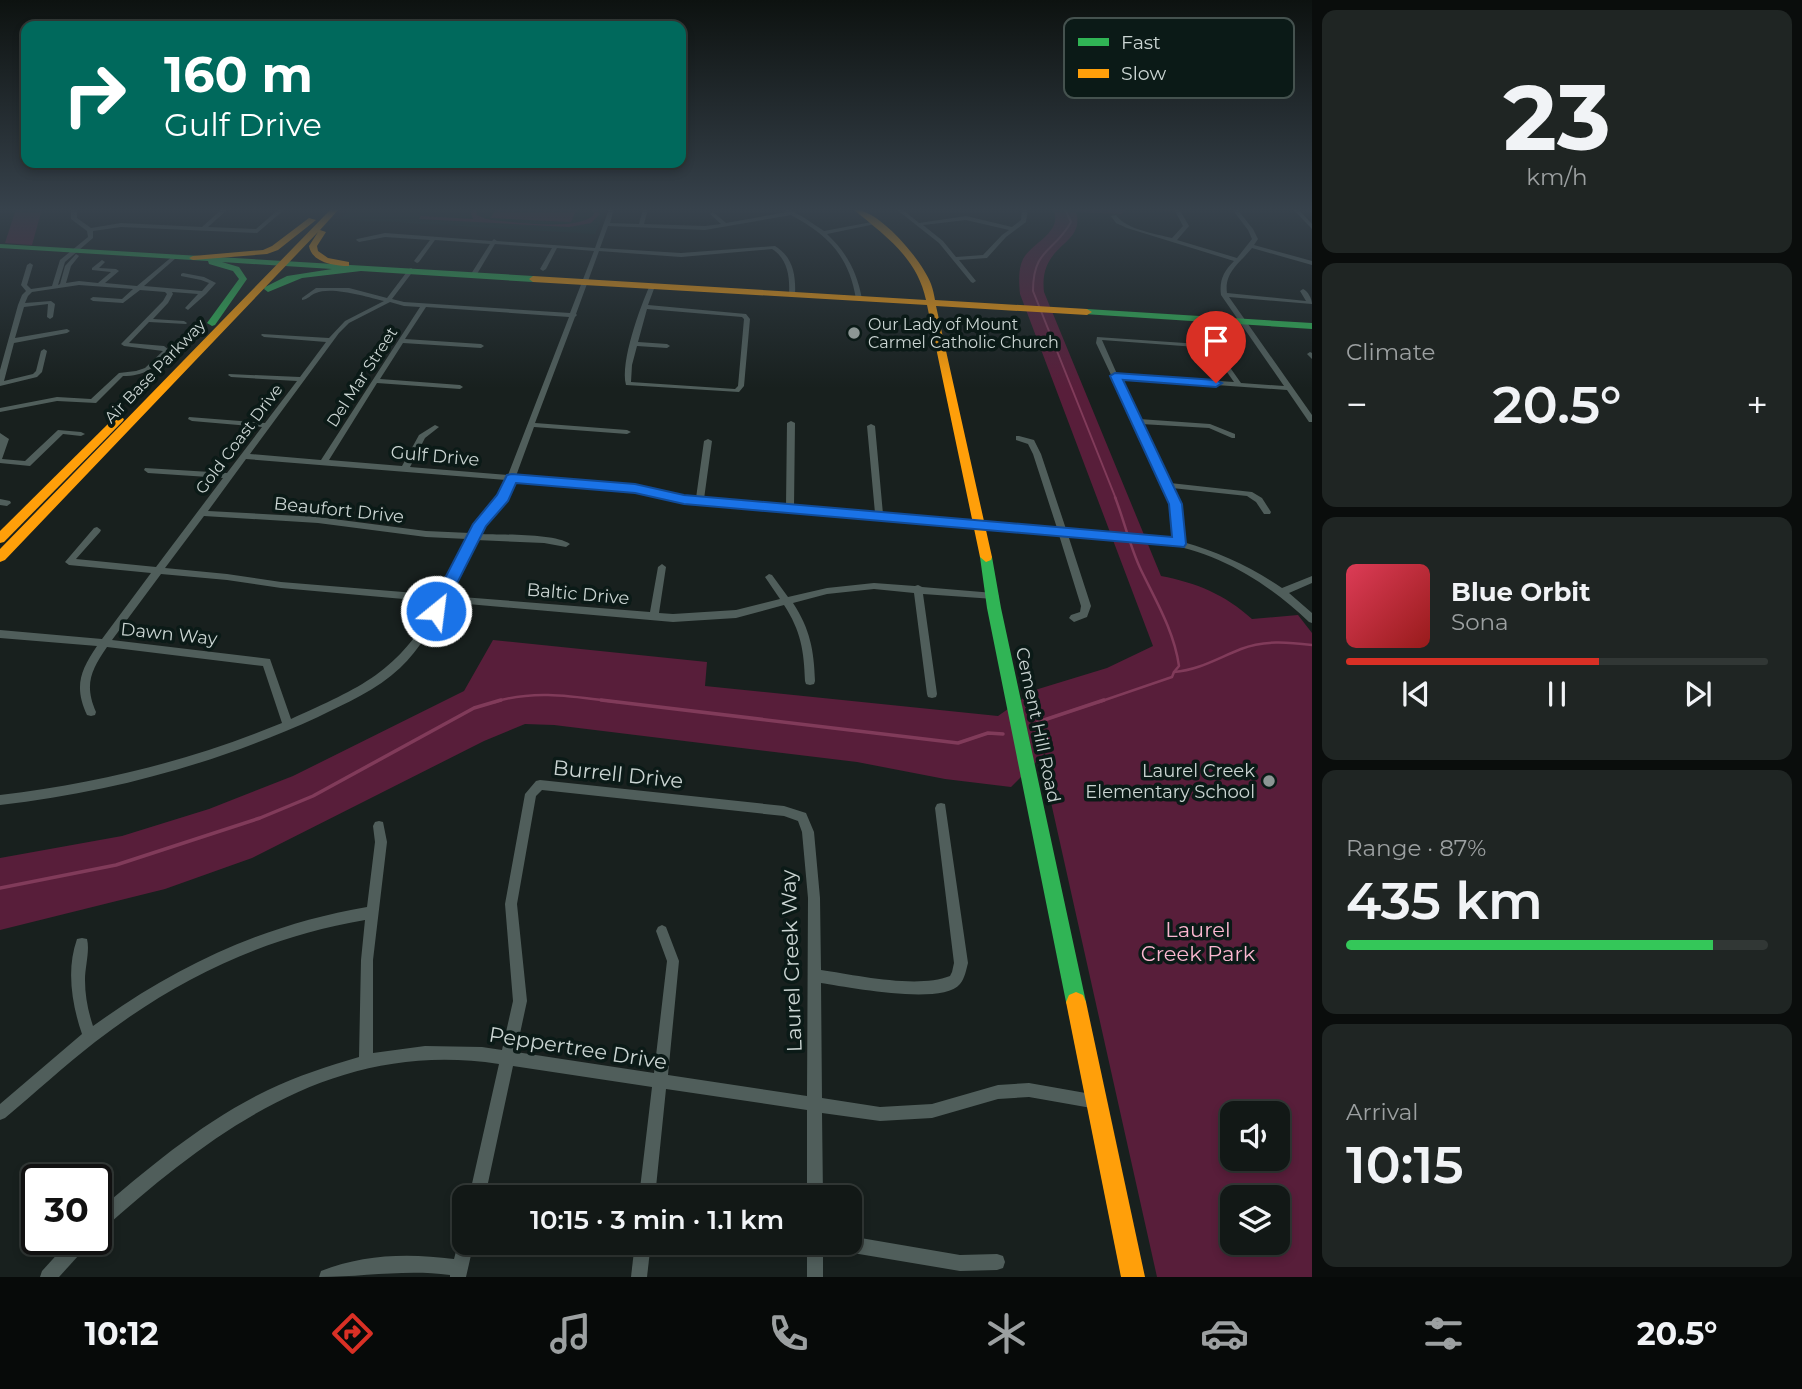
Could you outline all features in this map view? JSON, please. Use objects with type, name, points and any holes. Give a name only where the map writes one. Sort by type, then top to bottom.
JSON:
[{"type":"main road","points":[[212,323],[240,286],[242,276],[233,269]]},
{"type":"main road","name":"Air Base Parkway","points":[[0,539],[212,323],[271,269]]},
{"type":"main road","name":"Air Base Parkway","points":[[0,557],[233,316],[272,269]]},
{"type":"main road","points":[[233,316],[278,282],[292,276],[359,269]]},
{"type":"main road","points":[[438,269],[474,274],[652,286],[1312,326]]},
{"type":"main road","name":"Cement Hill Road","points":[[919,269],[931,303],[981,525],[994,608],[1133,1277]]},
{"type":"street","points":[[29,269],[24,285],[30,291]]},
{"type":"street","points":[[55,285],[58,269]]},
{"type":"street","points":[[63,284],[67,269]]},
{"type":"street","points":[[94,269],[116,271],[100,284]]},
{"type":"street","points":[[93,299],[123,301],[160,269]]},
{"type":"street","name":"Gold Coast Drive","points":[[92,712],[84,698],[86,678],[104,643],[331,340],[347,322],[388,301],[411,269]]},
{"type":"street","points":[[474,274],[477,269]]},
{"type":"street","points":[[0,800],[68,791],[163,770],[211,755],[288,725],[369,687],[387,674],[410,649],[444,597],[485,516],[503,497],[591,269]]},
{"type":"street","points":[[790,269],[792,295]]},
{"type":"street","points":[[852,269],[859,299]]},
{"type":"street","points":[[961,269],[973,281]]},
{"type":"street","points":[[1231,269],[1223,279],[1224,295],[1312,420]]},
{"type":"street","points":[[183,275],[211,281],[211,287],[188,308]]},
{"type":"street","points":[[44,351],[39,372],[34,376],[0,383],[21,305],[30,291],[63,284],[100,284],[204,293]]},
{"type":"street","points":[[645,307],[744,315],[747,319],[741,386],[737,391],[728,393],[628,384],[627,377],[635,344],[645,307],[652,286]]},
{"type":"street","points":[[304,299],[316,290],[338,290],[424,306],[574,315]]},
{"type":"street","points":[[0,410],[57,399],[93,401],[121,374],[139,375],[167,351],[164,348],[124,344],[166,302],[170,294],[168,291]]},
{"type":"street","points":[[1224,295],[1310,303],[1303,291]]},
{"type":"street","points":[[21,305],[49,302],[52,304],[50,317]]},
{"type":"street","name":"Del Mar Street","points":[[323,463],[424,306]]},
{"type":"street","points":[[147,320],[184,323]]},
{"type":"street","points":[[12,341],[67,331]]},
{"type":"street","points":[[264,335],[331,340]]},
{"type":"street","points":[[1179,544],[1176,504],[1099,338],[1212,346],[1239,385]]},
{"type":"street","points":[[401,341],[481,346]]},
{"type":"street","points":[[635,344],[667,346]]},
{"type":"street","points":[[231,374],[301,379]]},
{"type":"street","points":[[1115,376],[1289,388]]},
{"type":"street","points":[[376,381],[460,387]]},
{"type":"street","points":[[192,419],[267,425]]},
{"type":"street","points":[[1136,421],[1210,426],[1232,436]]},
{"type":"street","points":[[790,509],[791,423]]},
{"type":"street","points":[[531,425],[627,432]]},
{"type":"street","points":[[871,426],[879,516]]},
{"type":"street","points":[[405,469],[422,437],[435,427]]},
{"type":"street","points":[[0,435],[5,439],[0,459],[27,464],[61,432],[81,434]]},
{"type":"street","points":[[1019,438],[1031,442],[1037,454],[1086,606],[1084,614],[1074,618]]},
{"type":"street","points":[[700,501],[708,441]]},
{"type":"street","name":"Gulf Drive","points":[[244,456],[635,488],[671,498],[700,501],[1138,538],[1179,544],[1223,558],[1282,592],[1312,620]]},
{"type":"street","points":[[148,470],[228,477]]},
{"type":"street","points":[[1167,485],[1249,494],[1259,500],[1267,512]]},
{"type":"street","name":"Beaufort Drive","points":[[201,513],[318,520],[409,532],[544,540],[565,544]]},
{"type":"street","name":"Baltic Drive","points":[[97,530],[69,562],[281,585],[654,616],[720,617],[851,588],[918,588],[994,596]]},
{"type":"street","points":[[654,616],[662,567]]},
{"type":"street","points":[[769,577],[796,613],[808,639],[810,681]]},
{"type":"street","points":[[1282,592],[1312,579]]},
{"type":"street","points":[[918,588],[932,694]]},
{"type":"street","name":"Dawn Way","points":[[0,634],[267,662],[288,725]]},
{"type":"street","name":"Burrell Drive","points":[[509,1058],[520,1000],[511,904],[531,794],[540,785],[784,811],[802,817]]},
{"type":"street","points":[[815,976],[906,987],[954,982],[959,975],[961,963],[954,891],[941,808]]},
{"type":"street","name":"Laurel Creek Way","points":[[802,817],[808,832],[814,898],[815,1185]]},
{"type":"street","points":[[366,1060],[367,960],[370,913],[381,842],[379,826]]},
{"type":"street","points":[[0,1113],[90,1037],[145,1000],[236,950],[313,923],[370,913]]},
{"type":"street","points":[[648,1185],[673,961],[662,931]]},
{"type":"street","points":[[82,944],[76,971],[78,1006],[90,1037]]},
{"type":"street","name":"Peppertree Drive","points":[[112,1210],[173,1157],[223,1122],[270,1096],[310,1078],[366,1060],[424,1052],[454,1052],[509,1058],[880,1114],[932,1111],[998,1092],[1029,1090],[1097,1102]]},
{"type":"street","points":[[480,1185],[509,1058]]},
{"type":"street","points":[[862,1247],[960,1263],[997,1262]]},
{"type":"street","points":[[48,1277],[68,1255]]},
{"type":"street","points":[[327,1277],[355,1267],[390,1262],[459,1273],[463,1255]]},
{"type":"street","points":[[639,1277],[642,1255]]},
{"type":"street","points":[[815,1255],[815,1277]]},
{"type":"green space","name":"Laurel Creek Park","points":[[1021,269],[1046,269],[1044,292],[1161,576],[1210,591],[1252,619],[1298,615],[1312,633],[1312,1277],[1157,1277],[1046,780],[1048,768],[1045,753],[1011,787],[945,779],[857,762],[554,725],[525,724],[484,741],[252,858],[165,889],[0,930],[0,858],[122,836],[209,809],[293,776],[464,691],[493,640],[707,662],[705,686],[998,716],[1035,690],[1107,668],[1153,646],[1020,294]]},
{"type":"waterway","points":[[1036,269],[1033,291],[1116,499]]},
{"type":"waterway","points":[[1115,497],[1137,561],[1173,641],[1179,666],[1174,672]]},
{"type":"waterway","points":[[1174,672],[1200,666],[1258,644],[1276,642],[1312,645]]},
{"type":"waterway","points":[[1099,702],[1172,677],[1174,672]]},
{"type":"waterway","points":[[495,702],[540,695],[610,701]]},
{"type":"waterway","points":[[0,888],[116,865],[260,818],[313,796],[474,708],[501,700]]},
{"type":"waterway","points":[[601,700],[610,701]]},
{"type":"waterway","points":[[1038,722],[1104,700]]},
{"type":"waterway","points":[[610,701],[958,743],[988,733],[1003,734]]},
{"type":"waterway","points":[[610,701],[617,702]]},
{"type":"traffic: fast","points":[[212,323],[243,279],[235,269]]},
{"type":"traffic: fast","points":[[268,289],[302,275],[359,269]]},
{"type":"traffic: fast","points":[[365,269],[533,279]]},
{"type":"traffic: fast","points":[[1087,312],[1312,326]]},
{"type":"traffic: fast","points":[[986,557],[994,608],[1076,1002]]},
{"type":"traffic: slow","points":[[0,557],[278,269]]},
{"type":"traffic: slow","points":[[919,269],[927,284],[986,557]]},
{"type":"traffic: slow","points":[[533,279],[1087,312]]},
{"type":"traffic: slow","points":[[0,539],[119,419]]},
{"type":"traffic: slow","points":[[1076,1002],[1133,1277]]},
{"type":"place","name":"Our Lady of Mount Carmel Catholic Church","points":[[854,333]]},
{"type":"place","name":"Laurel Creek Elementary School","points":[[1269,781]]},
{"type":"route","points":[[436,611],[480,524],[503,497],[512,478],[635,488],[684,500],[1150,539],[1179,544],[1176,504],[1115,376],[1216,383]]}]
